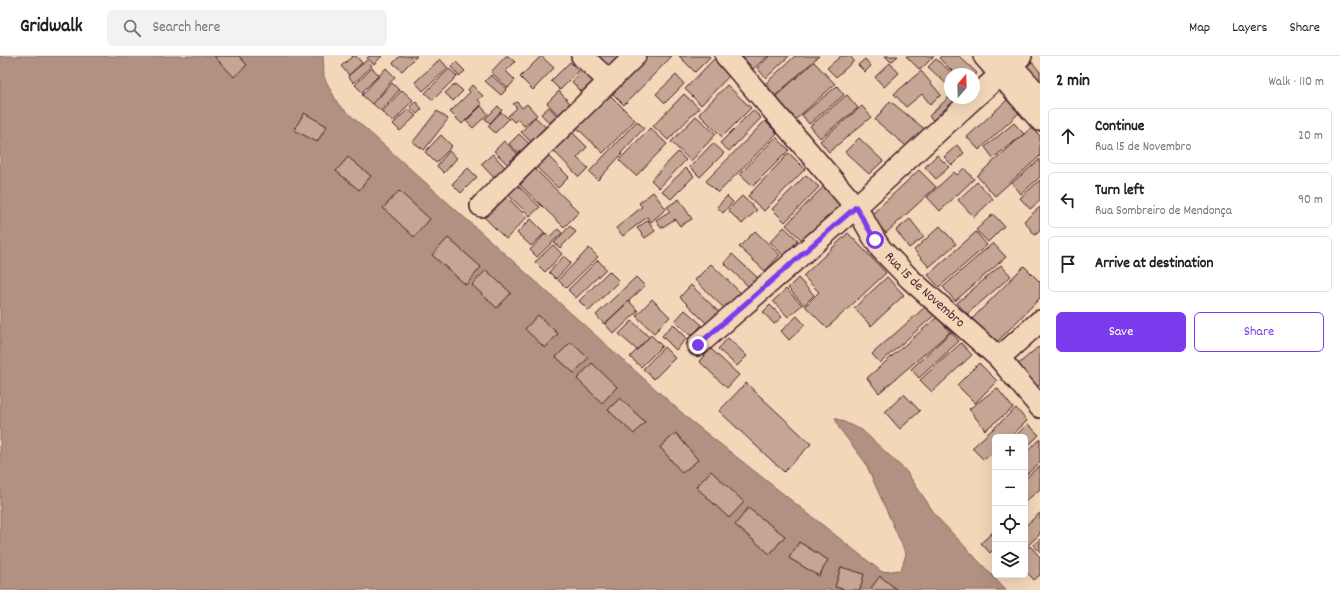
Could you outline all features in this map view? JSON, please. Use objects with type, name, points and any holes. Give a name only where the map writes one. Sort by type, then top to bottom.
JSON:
[{"type":"street","points":[[582,56],[609,81]]},
{"type":"street","points":[[482,206],[634,56]]},
{"type":"street","name":"Rua 15 de Novembro","points":[[726,56],[856,207],[881,249],[910,279],[999,358],[1040,407]]},
{"type":"street","points":[[984,56],[1008,63],[1040,97]]},
{"type":"street","points":[[980,92],[1008,63]]},
{"type":"street","points":[[1008,63],[1040,120]]},
{"type":"street","points":[[698,345],[856,207],[968,104]]},
{"type":"street","points":[[999,358],[1040,322]]},
{"type":"shaded area","points":[[0,56],[323,56],[324,77],[338,104],[691,421],[882,572],[901,570],[906,554],[865,462],[839,428],[835,418],[862,430],[906,471],[937,517],[992,575],[992,578],[995,578],[1006,590],[0,590]]},
{"type":"building","points":[[214,56],[239,56],[247,65],[234,77]]},
{"type":"building","points":[[353,56],[356,56],[362,63],[349,75],[341,66]]},
{"type":"building","points":[[369,56],[382,56],[374,64],[367,58]]},
{"type":"building","points":[[400,56],[417,56],[402,71],[393,63]]},
{"type":"building","points":[[506,56],[515,62],[506,71],[515,80],[508,88],[491,72]]},
{"type":"building","points":[[541,56],[554,68],[533,90],[520,77]]},
{"type":"building","points":[[586,56],[629,56],[607,77]]},
{"type":"building","points":[[648,56],[672,56],[624,105],[612,93]]},
{"type":"building","points":[[679,56],[709,56],[710,57],[695,72]]},
{"type":"building","points":[[742,56],[768,56],[753,69]]},
{"type":"building","points":[[770,56],[789,56],[766,78],[757,68]]},
{"type":"building","points":[[795,56],[819,56],[775,96],[764,85]]},
{"type":"building","points":[[841,56],[850,56],[854,61],[836,77],[827,68]]},
{"type":"building","points":[[885,56],[898,56],[891,62]]},
{"type":"building","points":[[906,56],[934,56],[920,70]]},
{"type":"building","points":[[941,56],[959,56],[972,68],[949,68],[939,58]]},
{"type":"building","points":[[716,57],[732,73],[701,105],[685,89]]},
{"type":"building","points":[[440,59],[448,68],[423,91],[415,82]]},
{"type":"building","points":[[865,59],[871,66],[865,72],[858,65]]},
{"type":"building","points":[[936,59],[946,68],[944,68],[944,82],[928,67]]},
{"type":"building","points":[[367,60],[372,66],[354,83],[348,76]]},
{"type":"building","points":[[456,62],[465,71],[459,76],[451,67]]},
{"type":"building","points":[[570,62],[579,71],[560,90],[551,81]]},
{"type":"building","points":[[814,62],[835,84],[796,119],[775,97]]},
{"type":"building","points":[[1032,62],[1040,72],[1040,89],[1021,71]]},
{"type":"building","points":[[890,63],[899,73],[884,87],[875,77]]},
{"type":"building","points":[[372,68],[379,75],[362,92],[355,85]]},
{"type":"building","points":[[386,68],[395,77],[372,104],[362,95]]},
{"type":"building","points":[[449,69],[457,76],[433,100],[425,93]]},
{"type":"building","points":[[583,69],[600,86],[588,98],[572,82]]},
{"type":"building","points":[[921,71],[941,95],[930,104],[922,94],[906,107],[894,94]]},
{"type":"building","points":[[491,75],[507,89],[501,95],[485,81]]},
{"type":"building","points":[[676,75],[684,84],[665,103],[656,94]]},
{"type":"building","points":[[392,83],[399,90],[381,111],[373,104]]},
{"type":"building","points":[[455,84],[463,91],[453,101],[445,93]]},
{"type":"building","points":[[472,85],[483,96],[478,100],[482,104],[462,124],[450,112],[470,92],[468,90]]},
{"type":"building","points":[[727,85],[751,108],[722,137],[699,114]]},
{"type":"building","points":[[837,86],[844,95],[809,124],[802,115]]},
{"type":"building","points":[[402,90],[413,100],[393,122],[382,112]]},
{"type":"building","points":[[559,91],[576,110],[564,121],[547,103]]},
{"type":"building","points":[[607,92],[635,120],[603,153],[574,125]]},
{"type":"building","points":[[684,94],[699,108],[668,140],[653,126]]},
{"type":"building","points":[[847,95],[858,108],[820,138],[810,126]]},
{"type":"building","points":[[1007,100],[1019,113],[979,150],[967,137]]},
{"type":"building","points":[[415,101],[422,109],[417,114],[410,107]]},
{"type":"building","points":[[890,101],[927,131],[911,150],[875,120]]},
{"type":"building","points":[[517,102],[522,108],[527,104],[537,115],[524,126],[518,119],[514,122],[508,116],[517,108],[513,104]]},
{"type":"building","points":[[944,102],[944,104],[958,105],[938,125],[929,116]]},
{"type":"building","points":[[481,106],[488,114],[473,128],[466,121]]},
{"type":"building","points":[[498,106],[502,110],[490,123],[485,119]]},
{"type":"building","points":[[862,106],[871,117],[829,152],[820,141]]},
{"type":"building","points":[[549,107],[563,122],[555,129],[541,114]]},
{"type":"building","points":[[408,109],[416,116],[400,131],[393,124]]},
{"type":"building","points":[[753,110],[761,118],[729,151],[720,143]]},
{"type":"building","points":[[437,111],[448,119],[424,150],[413,142]]},
{"type":"building","points":[[501,112],[509,119],[495,133],[488,126]]},
{"type":"building","points":[[304,113],[327,126],[317,142],[294,130]]},
{"type":"building","points":[[696,116],[716,134],[691,161],[671,142]]},
{"type":"building","points":[[535,117],[551,132],[536,147],[521,132]]},
{"type":"building","points":[[637,121],[644,128],[598,180],[589,172]]},
{"type":"building","points":[[765,121],[777,133],[718,193],[706,181]]},
{"type":"building","points":[[1014,123],[1024,134],[993,158],[985,147]]},
{"type":"building","points":[[1032,127],[1040,136],[1040,156],[995,196],[977,176]]},
{"type":"building","points":[[650,128],[667,144],[636,176],[619,160]]},
{"type":"building","points":[[570,130],[587,147],[577,158],[588,168],[579,177],[551,148]]},
{"type":"building","points":[[519,134],[534,148],[524,158],[509,144]]},
{"type":"building","points":[[441,135],[452,146],[436,163],[425,152]]},
{"type":"building","points":[[776,137],[789,150],[753,186],[740,174]]},
{"type":"building","points":[[859,138],[883,161],[869,174],[845,152]]},
{"type":"building","points":[[504,141],[522,158],[512,169],[494,151]]},
{"type":"building","points":[[713,143],[724,153],[700,177],[690,167]]},
{"type":"building","points":[[957,145],[964,153],[952,165],[944,157]]},
{"type":"building","points":[[449,151],[457,158],[444,173],[437,166]]},
{"type":"building","points":[[544,152],[569,177],[558,188],[533,164]]},
{"type":"building","points":[[678,152],[686,160],[659,188],[651,180]]},
{"type":"building","points":[[789,153],[805,169],[764,211],[748,196]]},
{"type":"building","points":[[493,154],[510,173],[499,183],[481,164]]},
{"type":"building","points":[[937,155],[949,167],[936,179],[925,167]]},
{"type":"building","points":[[348,157],[371,176],[359,190],[336,171]]},
{"type":"building","points":[[1040,159],[1040,177],[1021,194],[1012,183]]},
{"type":"building","points":[[468,168],[477,177],[461,193],[452,184]]},
{"type":"building","points":[[686,168],[694,176],[671,199],[662,191]]},
{"type":"building","points":[[964,168],[974,179],[940,211],[927,197],[954,172],[957,175]]},
{"type":"building","points":[[535,169],[579,212],[564,227],[520,185]]},
{"type":"building","points":[[919,170],[936,187],[886,233],[870,216]]},
{"type":"building","points":[[806,175],[819,187],[785,222],[772,209]]},
{"type":"building","points":[[1040,180],[1040,201],[1030,209],[1020,198]]},
{"type":"building","points":[[514,182],[540,207],[530,216],[504,191]]},
{"type":"building","points":[[977,182],[993,199],[974,217],[958,200]]},
{"type":"building","points":[[823,187],[841,204],[804,242],[786,225]]},
{"type":"building","points":[[399,191],[430,219],[414,237],[383,208]]},
{"type":"building","points":[[653,192],[666,209],[651,222],[647,217],[623,236],[616,228],[642,207],[639,203]]},
{"type":"building","points":[[503,193],[527,217],[506,239],[482,215]]},
{"type":"building","points":[[727,196],[733,202],[723,213],[717,207]]},
{"type":"building","points":[[742,196],[757,210],[742,224],[728,210]]},
{"type":"building","points":[[679,199],[692,219],[680,226],[675,219],[661,228],[656,220],[670,211],[667,207]]},
{"type":"building","points":[[1040,207],[1040,231],[1035,235],[1024,221]]},
{"type":"building","points":[[993,214],[1004,226],[988,242],[976,230]]},
{"type":"building","points":[[531,219],[545,233],[531,246],[517,233]]},
{"type":"building","points":[[910,219],[924,237],[909,248],[896,230]]},
{"type":"building","points":[[648,220],[655,231],[645,238],[637,228]]},
{"type":"building","points":[[570,226],[576,232],[560,248],[554,243]]},
{"type":"building","points":[[940,226],[956,244],[929,267],[914,250]]},
{"type":"building","points":[[784,227],[798,240],[784,256],[770,242]]},
{"type":"building","points":[[558,229],[562,233],[537,257],[530,250],[546,233],[549,237]]},
{"type":"building","points":[[755,231],[780,255],[765,271],[739,247]]},
{"type":"building","points":[[976,232],[987,245],[939,287],[928,275]]},
{"type":"building","points":[[848,233],[886,273],[827,328],[805,306],[819,292],[803,276]]},
{"type":"building","points":[[448,238],[481,267],[466,285],[432,255]]},
{"type":"building","points":[[993,243],[1006,257],[955,301],[943,287]]},
{"type":"building","points":[[553,245],[562,254],[545,272],[535,262]]},
{"type":"building","points":[[589,248],[598,257],[566,288],[558,280]]},
{"type":"building","points":[[732,254],[759,279],[750,288],[724,263]]},
{"type":"building","points":[[564,256],[571,263],[556,279],[549,272]]},
{"type":"building","points":[[598,260],[606,269],[576,298],[568,290]]},
{"type":"building","points":[[711,264],[743,295],[727,311],[695,280]]},
{"type":"building","points":[[1001,265],[1011,276],[967,314],[957,303]]},
{"type":"building","points":[[1024,266],[1040,282],[1040,298],[993,346],[969,322]]},
{"type":"building","points":[[486,270],[511,293],[497,308],[472,285]]},
{"type":"building","points":[[609,271],[619,281],[589,311],[579,301]]},
{"type":"building","points":[[636,277],[645,286],[604,324],[596,315]]},
{"type":"building","points":[[887,277],[904,295],[871,326],[854,308]]},
{"type":"building","points":[[798,278],[814,295],[804,305],[788,288]]},
{"type":"building","points":[[691,285],[722,315],[710,327],[680,297]]},
{"type":"building","points":[[786,289],[802,305],[788,317],[773,301]]},
{"type":"building","points":[[652,299],[670,317],[654,333],[636,316]]},
{"type":"building","points":[[629,301],[638,311],[614,334],[605,324]]},
{"type":"building","points":[[932,301],[940,310],[880,363],[872,354]]},
{"type":"building","points":[[770,305],[782,317],[774,324],[763,312]]},
{"type":"building","points":[[685,310],[702,325],[691,336],[675,321]]},
{"type":"building","points":[[538,315],[558,334],[545,348],[525,329]]},
{"type":"building","points":[[797,316],[805,325],[789,340],[781,331]]},
{"type":"building","points":[[937,317],[950,332],[879,393],[867,378]]},
{"type":"building","points":[[632,321],[649,337],[637,350],[619,334]]},
{"type":"building","points":[[673,324],[687,338],[676,350],[662,336]]},
{"type":"building","points":[[951,332],[959,341],[919,378],[911,369]]},
{"type":"building","points":[[651,335],[662,346],[641,367],[630,357]]},
{"type":"building","points":[[728,338],[747,356],[737,366],[718,349]]},
{"type":"building","points":[[571,342],[588,358],[574,373],[556,357]]},
{"type":"building","points":[[961,343],[972,355],[932,392],[920,380]]},
{"type":"building","points":[[664,347],[675,358],[654,379],[643,369]]},
{"type":"building","points":[[1038,347],[1040,350],[1040,385],[1034,390],[1014,368]]},
{"type":"building","points":[[711,349],[739,375],[727,388],[699,361]]},
{"type":"building","points":[[592,363],[617,387],[602,403],[577,379]]},
{"type":"building","points":[[979,363],[997,381],[975,403],[957,385]]},
{"type":"building","points":[[746,383],[811,444],[784,472],[719,411]]},
{"type":"building","points":[[997,388],[1013,408],[985,430],[969,409]]},
{"type":"building","points":[[904,394],[920,411],[900,429],[885,412]]},
{"type":"building","points":[[620,398],[645,422],[634,434],[608,410]]},
{"type":"building","points":[[1016,408],[1027,421],[1013,434],[992,434],[992,453],[984,460],[972,448]]},
{"type":"building","points":[[1028,424],[1039,435],[1028,446],[1028,434],[1017,434]]},
{"type":"building","points":[[676,433],[698,460],[682,473],[660,447]]},
{"type":"building","points":[[1040,439],[1040,462],[1028,473],[1028,470],[1028,450]]},
{"type":"building","points":[[1040,465],[1040,489],[1028,499],[1028,476]]},
{"type":"building","points":[[711,471],[744,502],[729,518],[696,487]]},
{"type":"building","points":[[748,508],[785,536],[770,554],[735,525]]},
{"type":"building","points":[[1040,513],[1040,534],[1028,545],[1028,542],[1028,523]]},
{"type":"building","points":[[992,533],[992,551],[990,553],[981,543]]},
{"type":"building","points":[[1040,539],[1040,552],[1033,545]]},
{"type":"building","points":[[799,542],[828,560],[819,576],[789,558]]},
{"type":"building","points":[[1030,546],[1040,557],[1040,575],[1034,580],[1028,573],[1028,548]]},
{"type":"building","points":[[841,567],[864,574],[860,590],[847,590],[835,587]]},
{"type":"building","points":[[880,576],[897,590],[874,590],[871,588]]},
{"type":"route","points":[[698,345],[856,207],[875,240]]}]
